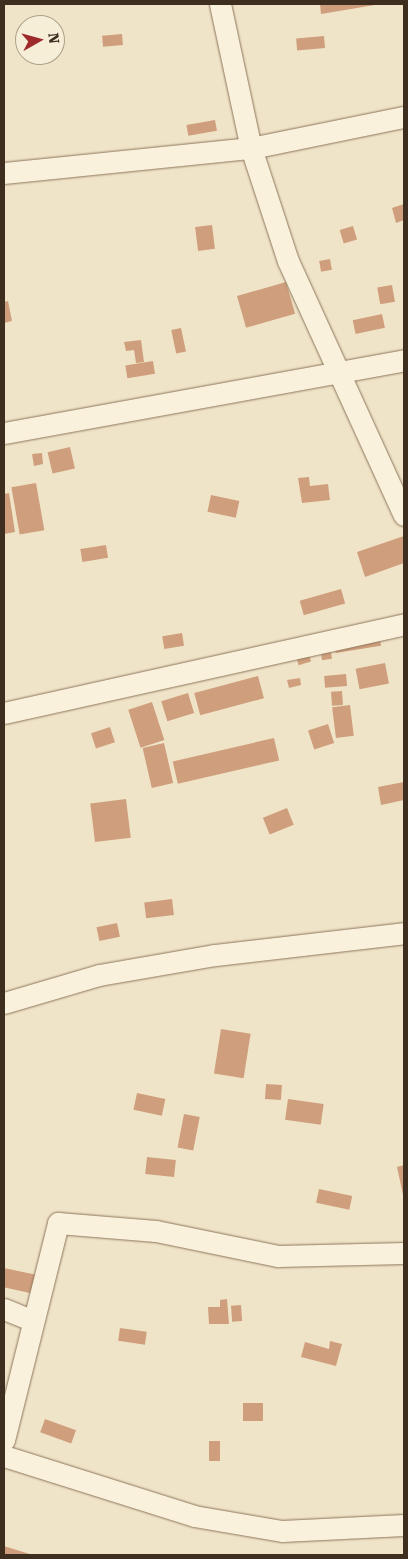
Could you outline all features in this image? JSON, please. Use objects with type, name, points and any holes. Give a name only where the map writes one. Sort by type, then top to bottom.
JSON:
[{"type":"street","points":[[220,4],[251,148],[288,261],[335,372],[404,515]]},
{"type":"street","points":[[4,173],[251,148],[404,117]]},
{"type":"street","points":[[4,433],[404,360]]},
{"type":"street","points":[[4,713],[404,624]]},
{"type":"street","points":[[4,1003],[99,975],[215,955],[404,933]]},
{"type":"street","points":[[4,1440],[58,1223],[156,1232],[278,1256],[404,1253]]},
{"type":"street","points":[[4,1309],[33,1321]]},
{"type":"street","points":[[4,1456],[194,1516],[262,1528],[369,1530],[404,1525]]},
{"type":"building","points":[[320,4],[375,4],[375,5],[321,14]]},
{"type":"building","points":[[122,34],[123,45],[103,47],[102,36]]},
{"type":"building","points":[[324,36],[325,48],[297,50],[296,38]]},
{"type":"building","points":[[215,120],[217,131],[188,136],[186,125]]},
{"type":"building","points":[[404,204],[404,220],[396,223],[392,208]]},
{"type":"building","points":[[212,225],[215,249],[198,251],[195,227]]},
{"type":"building","points":[[353,226],[357,239],[344,243],[340,230]]},
{"type":"building","points":[[330,259],[332,270],[321,272],[319,261]]},
{"type":"building","points":[[286,282],[295,314],[246,328],[237,296]]},
{"type":"building","points":[[392,285],[395,302],[380,304],[377,288]]},
{"type":"building","points":[[8,301],[12,321],[4,323],[4,302]]},
{"type":"building","points":[[382,314],[385,328],[356,334],[353,320]]},
{"type":"building","points":[[181,328],[186,351],[176,354],[171,330]]},
{"type":"building","points":[[141,340],[144,362],[136,363],[134,350],[126,351],[124,342]]},
{"type":"building","points":[[153,361],[155,374],[127,378],[125,365]]},
{"type":"building","points":[[70,447],[75,468],[53,474],[48,452]]},
{"type":"building","points":[[42,453],[43,464],[34,466],[32,454]]},
{"type":"building","points":[[309,477],[310,486],[328,484],[330,500],[302,503],[298,478]]},
{"type":"building","points":[[36,483],[44,530],[20,535],[11,487]]},
{"type":"building","points":[[9,493],[15,532],[4,534],[4,494]]},
{"type":"building","points":[[211,495],[239,501],[236,518],[207,512]]},
{"type":"building","points":[[404,536],[404,563],[365,577],[357,552]]},
{"type":"building","points":[[106,545],[108,558],[82,562],[80,549]]},
{"type":"building","points":[[341,589],[345,603],[304,615],[300,601]]},
{"type":"building","points":[[182,633],[184,646],[164,649],[162,636]]},
{"type":"building","points":[[379,633],[381,646],[336,653],[334,640]]},
{"type":"building","points":[[330,645],[332,659],[322,660],[320,646]]},
{"type":"building","points":[[307,648],[311,661],[299,665],[295,652]]},
{"type":"building","points":[[385,663],[389,684],[360,689],[356,669]]},
{"type":"building","points":[[346,674],[347,686],[325,688],[324,676]]},
{"type":"building","points":[[258,676],[264,698],[200,715],[194,693]]},
{"type":"building","points":[[300,678],[301,685],[289,688],[287,680]]},
{"type":"building","points":[[342,691],[343,705],[332,706],[331,692]]},
{"type":"building","points":[[188,693],[194,713],[167,721],[161,701]]},
{"type":"building","points":[[152,702],[164,740],[141,748],[128,710]]},
{"type":"building","points":[[350,705],[354,736],[336,738],[332,707]]},
{"type":"building","points":[[328,724],[334,743],[314,750],[308,730]]},
{"type":"building","points":[[110,727],[115,742],[96,748],[91,733]]},
{"type":"building","points":[[274,738],[279,760],[178,784],[173,761]]},
{"type":"building","points":[[164,743],[173,783],[152,788],[143,748]]},
{"type":"building","points":[[404,782],[404,800],[381,805],[378,787]]},
{"type":"building","points":[[126,799],[131,838],[95,842],[90,803]]},
{"type":"building","points":[[287,808],[294,825],[270,834],[263,818]]},
{"type":"building","points":[[172,899],[174,915],[146,918],[144,902]]},
{"type":"building","points":[[117,923],[120,937],[99,941],[96,927]]},
{"type":"building","points":[[221,1029],[251,1034],[244,1078],[214,1073]]},
{"type":"building","points":[[266,1084],[282,1085],[281,1100],[265,1099]]},
{"type":"building","points":[[137,1093],[165,1099],[162,1116],[133,1110]]},
{"type":"building","points":[[288,1099],[324,1104],[321,1125],[285,1120]]},
{"type":"building","points":[[184,1114],[200,1117],[193,1150],[178,1147]]},
{"type":"building","points":[[147,1157],[176,1160],[174,1177],[145,1174]]},
{"type":"building","points":[[404,1165],[404,1195],[403,1195],[397,1167]]},
{"type":"building","points":[[319,1189],[352,1196],[349,1210],[316,1203]]},
{"type":"building","points":[[4,1268],[37,1275],[33,1294],[4,1287]]},
{"type":"building","points":[[227,1299],[229,1324],[209,1324],[208,1307],[220,1307],[220,1300]]},
{"type":"building","points":[[241,1305],[242,1321],[232,1322],[231,1306]]},
{"type":"building","points":[[120,1328],[147,1332],[145,1345],[118,1341]]},
{"type":"building","points":[[330,1341],[342,1344],[336,1366],[301,1357],[305,1342],[329,1349]]},
{"type":"building","points":[[243,1403],[263,1403],[263,1421],[243,1421]]},
{"type":"building","points":[[45,1419],[76,1430],[71,1443],[40,1432]]},
{"type":"building","points":[[209,1441],[220,1441],[220,1461],[209,1461]]},
{"type":"building","points":[[4,1546],[33,1555],[4,1555]]}]
